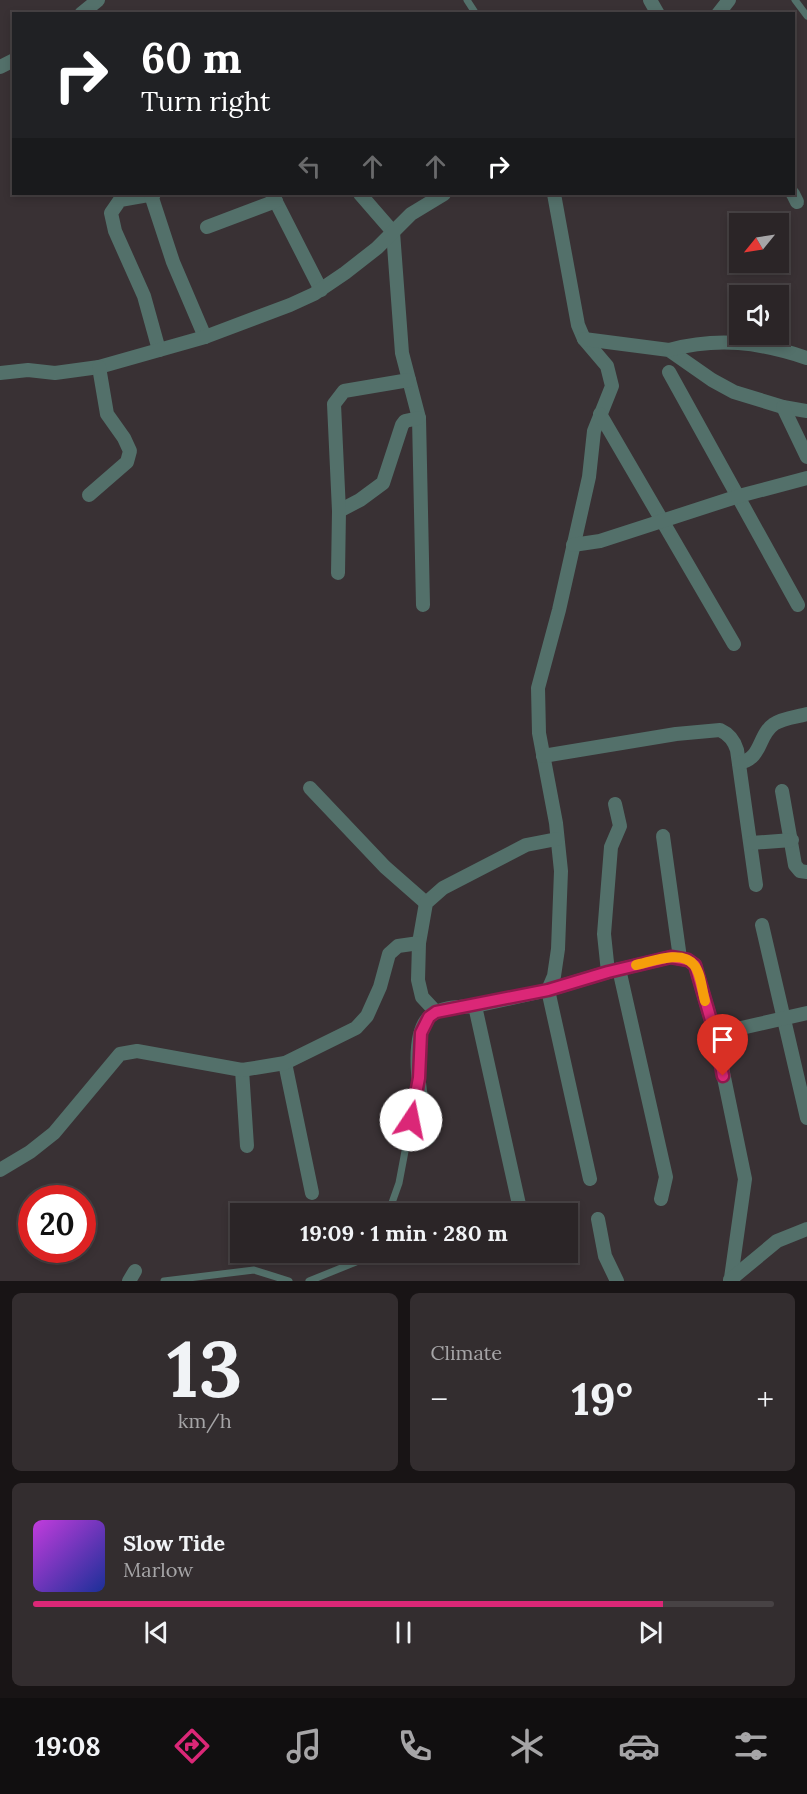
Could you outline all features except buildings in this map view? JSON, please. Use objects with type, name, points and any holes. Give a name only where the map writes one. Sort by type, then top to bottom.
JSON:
[{"type":"street","points":[[83,12],[98,0]]},
{"type":"street","points":[[720,12],[729,0]]},
{"type":"street","points":[[147,195],[120,200],[111,213],[115,231],[144,296],[159,350]]},
{"type":"street","points":[[152,195],[173,262],[205,337]]},
{"type":"street","points":[[361,195],[393,232],[402,353],[419,418],[423,605]]},
{"type":"street","points":[[0,373],[28,370],[55,373],[99,367],[205,337],[290,305],[321,290],[353,267],[411,214],[442,195]]},
{"type":"street","points":[[554,195],[575,316],[584,339],[607,366],[612,379],[611,394],[594,431],[589,477],[559,610],[538,688],[539,733],[561,871],[558,949],[554,976],[548,990],[590,1179]]},
{"type":"street","points":[[207,227],[274,197],[321,290]]},
{"type":"street","points":[[584,339],[669,350],[694,343],[751,342],[807,358]]},
{"type":"street","points":[[669,350],[723,386],[783,407],[807,411]]},
{"type":"street","points":[[89,495],[126,462],[130,451],[107,414],[99,367]]},
{"type":"street","points":[[669,372],[798,605]]},
{"type":"street","points":[[338,573],[339,511],[334,404],[344,391],[409,380]]},
{"type":"street","points":[[783,407],[807,457]]},
{"type":"street","points":[[600,414],[661,523],[734,644]]},
{"type":"street","points":[[339,511],[360,500],[383,483],[402,425],[405,421],[419,418]]},
{"type":"street","points":[[573,545],[600,541],[739,496],[807,478]]},
{"type":"street","points":[[739,763],[757,753],[765,734],[774,724],[807,714]]},
{"type":"street","points":[[543,756],[676,734],[720,730],[736,745],[756,885]]},
{"type":"street","points":[[310,788],[385,867],[426,903]]},
{"type":"street","points":[[782,791],[795,865],[800,871],[807,872]]},
{"type":"street","points":[[615,804],[620,826],[611,847],[604,934],[666,1177],[661,1199]]},
{"type":"street","points":[[663,836],[680,957]]},
{"type":"street","points":[[436,1012],[422,997],[418,980],[419,943],[426,903],[443,888],[526,845],[557,839]]},
{"type":"street","points":[[751,843],[792,840]]},
{"type":"street","points":[[762,925],[807,1118]]},
{"type":"street","points":[[0,1170],[30,1152],[54,1133],[120,1054],[137,1051],[242,1070],[285,1063],[356,1028],[371,1007],[389,954],[398,946],[419,943]]},
{"type":"street","points":[[428,1138],[419,1078],[421,1033],[429,1017],[436,1012],[548,990],[614,970],[680,957],[695,965],[715,1034],[745,1179],[730,1280]]},
{"type":"street","points":[[475,1006],[519,1203]]},
{"type":"street","points":[[715,1034],[807,1012]]},
{"type":"street","points":[[285,1063],[312,1193]]},
{"type":"street","points":[[242,1070],[247,1146]]},
{"type":"street","points":[[598,1220],[605,1256],[617,1281]]},
{"type":"street","points":[[730,1280],[777,1241],[807,1230]]},
{"type":"lane","points":[[795,0],[807,16]]},
{"type":"lane","points":[[392,1203],[399,1183],[419,1078]]},
{"type":"lane","points":[[309,1281],[354,1263]]},
{"type":"lane","points":[[164,1281],[254,1270],[289,1281]]},
{"type":"slow traffic","points":[[636,965],[671,957],[688,960],[695,965],[705,1001]]},
{"type":"route","points":[[411,1120],[419,1078],[418,1054],[421,1033],[429,1017],[436,1012],[548,990],[608,972],[671,957],[680,957],[695,965],[715,1034],[723,1076]]}]
